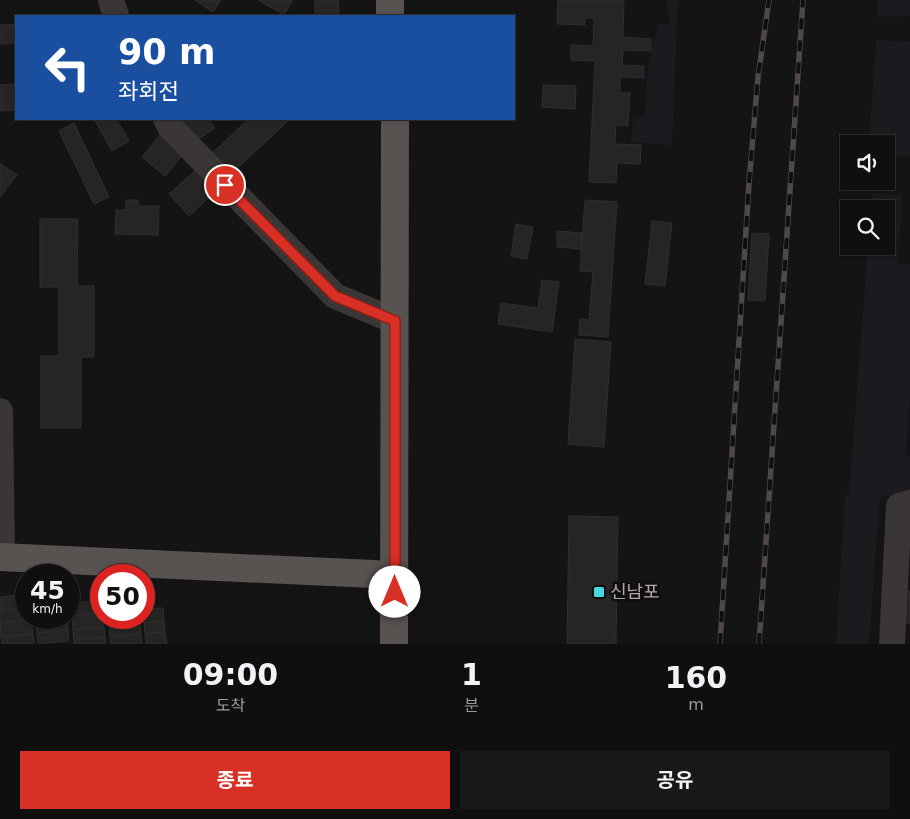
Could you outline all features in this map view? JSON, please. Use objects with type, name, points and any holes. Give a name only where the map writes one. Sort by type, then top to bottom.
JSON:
[{"type":"main road","points":[[390,0],[390,15]]},
{"type":"main road","points":[[394,120],[394,644]]},
{"type":"main road","points":[[1,557],[395,575]]},
{"type":"street","points":[[111,0],[116,15]]},
{"type":"street","points":[[167,120],[171,128],[225,185],[335,296],[395,321]]},
{"type":"street","points":[[0,411],[1,557]]},
{"type":"street","points":[[892,644],[898,506],[910,503]]},
{"type":"street","points":[[899,644],[903,638],[910,634]]},
{"type":"shaded area","points":[[666,0],[678,0],[672,145],[631,142],[633,117],[645,117],[648,64],[659,24],[670,24]]},
{"type":"shaded area","points":[[877,0],[910,0],[910,16],[877,17]]},
{"type":"shaded area","points":[[876,40],[910,42],[910,157],[895,156],[895,135],[870,135]]},
{"type":"shaded area","points":[[872,193],[902,195],[898,263],[910,264],[910,391],[906,456],[910,456],[910,497],[880,496],[869,644],[836,644],[845,495],[849,495],[867,255],[895,255],[895,200],[872,200]]},
{"type":"building","points":[[195,0],[221,0],[213,12]]},
{"type":"building","points":[[258,0],[293,0],[284,15]]},
{"type":"building","points":[[315,0],[338,0],[339,15],[315,15]]},
{"type":"building","points":[[558,0],[624,0],[623,37],[651,39],[651,51],[623,50],[622,65],[644,66],[644,78],[620,77],[620,93],[630,93],[628,126],[616,125],[615,144],[641,145],[640,164],[617,163],[616,183],[589,182],[595,61],[571,60],[571,45],[593,46],[594,18],[585,18],[585,25],[557,24]]},
{"type":"building","points":[[15,24],[15,43],[0,44],[0,25]]},
{"type":"building","points":[[15,84],[15,110],[0,111],[0,85]]},
{"type":"building","points":[[543,85],[576,86],[575,109],[542,107]]},
{"type":"building","points":[[95,120],[117,120],[129,141],[112,151]]},
{"type":"building","points":[[180,120],[209,120],[215,128],[196,141]]},
{"type":"building","points":[[248,120],[289,120],[229,176],[210,155]]},
{"type":"building","points":[[74,123],[109,197],[94,204],[59,131]]},
{"type":"building","points":[[164,130],[187,150],[165,176],[142,157]]},
{"type":"building","points":[[0,163],[17,175],[0,197]]},
{"type":"building","points":[[199,167],[219,188],[189,216],[169,194]]},
{"type":"building","points":[[126,200],[138,200],[138,206],[159,206],[158,235],[115,234],[116,210],[126,210]]},
{"type":"building","points":[[585,200],[617,202],[608,337],[579,335],[580,319],[589,320],[593,272],[580,271]]},
{"type":"building","points":[[40,219],[78,219],[77,286],[94,286],[94,357],[81,357],[81,428],[41,428],[41,356],[59,356],[59,287],[40,287]]},
{"type":"building","points":[[652,221],[672,223],[665,286],[645,284]]},
{"type":"building","points":[[516,224],[533,227],[527,259],[511,256]]},
{"type":"building","points":[[557,231],[582,233],[581,249],[557,247]]},
{"type":"building","points":[[752,233],[769,234],[765,301],[748,300]]},
{"type":"building","points":[[542,280],[559,282],[552,332],[498,324],[501,303],[538,308]]},
{"type":"building","points":[[575,339],[611,342],[604,447],[568,444]]},
{"type":"building","points":[[569,516],[618,517],[616,644],[567,644]]},
{"type":"building","points":[[900,591],[910,591],[910,623],[899,623]]},
{"type":"building","points":[[15,595],[15,609],[0,610],[0,597]]},
{"type":"building","points":[[80,602],[90,602],[90,614],[80,615]]},
{"type":"building","points":[[155,608],[163,608],[164,621],[155,622]]},
{"type":"building","points":[[15,609],[15,622],[0,623],[0,610]]},
{"type":"building","points":[[90,614],[90,628],[73,630],[80,629],[80,615]]},
{"type":"building","points":[[164,621],[165,632],[145,634],[145,629],[155,629],[155,622]]},
{"type":"building","points":[[15,622],[15,629],[32,629],[33,634],[1,637],[0,623]]},
{"type":"building","points":[[36,629],[68,629],[68,630],[37,633]]},
{"type":"building","points":[[104,629],[105,637],[74,640],[73,630]]},
{"type":"building","points":[[109,629],[140,629],[141,634],[110,637]]},
{"type":"building","points":[[68,630],[69,641],[38,644],[37,633]]},
{"type":"building","points":[[165,632],[167,644],[146,644],[145,634]]},
{"type":"building","points":[[33,634],[34,644],[2,644],[1,637]]},
{"type":"building","points":[[141,634],[142,644],[111,644],[110,637]]},
{"type":"building","points":[[105,637],[106,644],[74,644],[74,640]]},
{"type":"railway","points":[[720,644],[749,183],[758,77],[769,0]]},
{"type":"railway","points":[[759,644],[803,0]]},
{"type":"place","name":"신남포","points":[[599,592]]},
{"type":"route","points":[[225,185],[335,296],[395,321],[395,592]]}]
